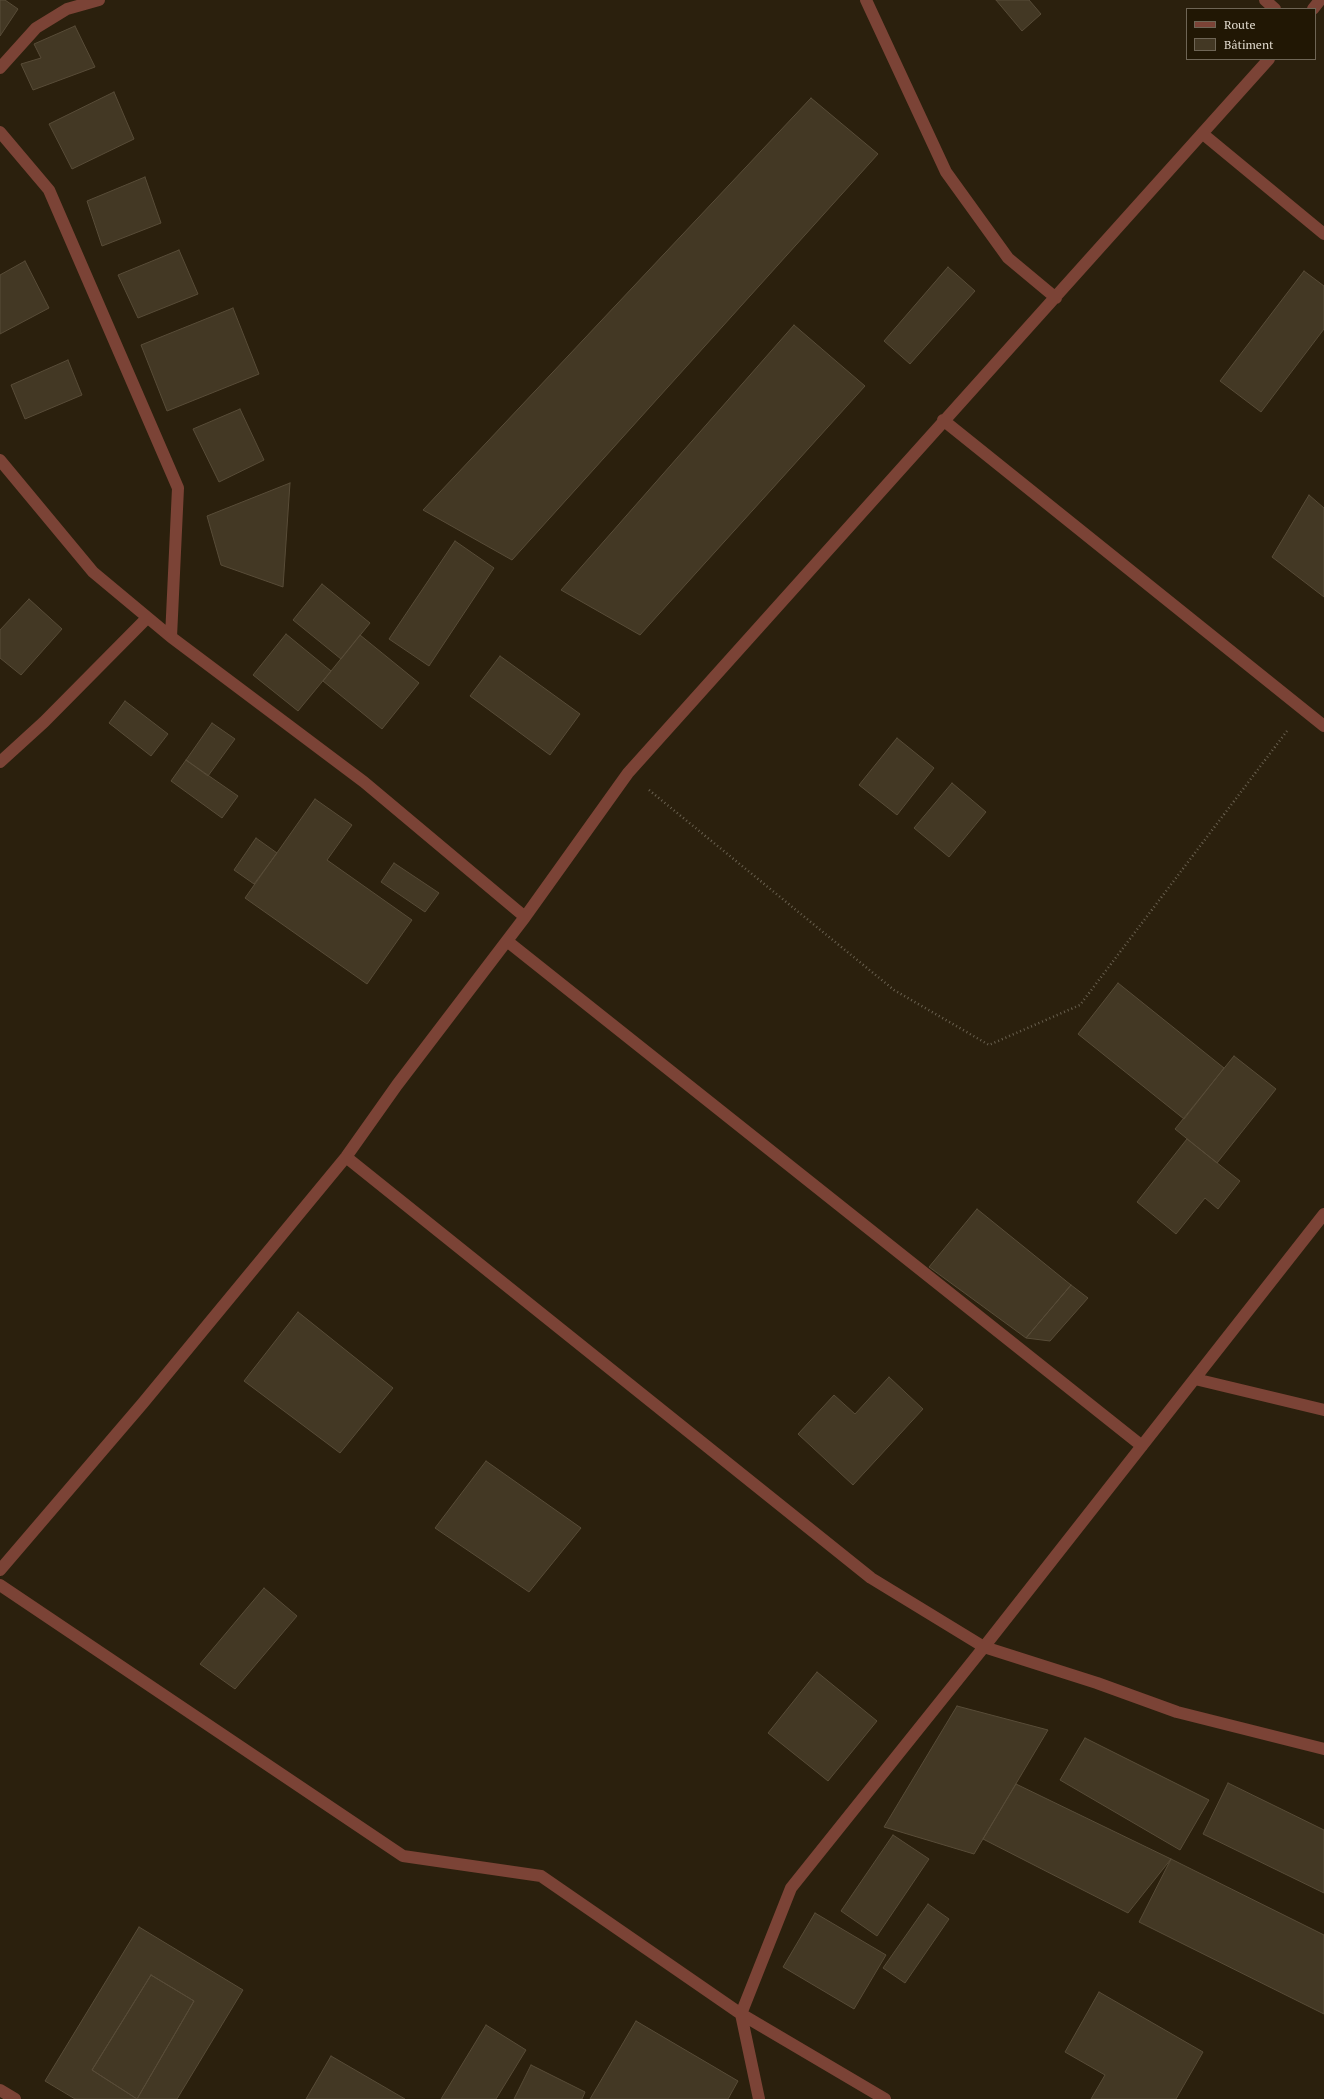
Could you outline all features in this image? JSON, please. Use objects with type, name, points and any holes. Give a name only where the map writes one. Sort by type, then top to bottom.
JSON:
[{"type":"street","points":[[0,68],[36,28],[67,9],[99,0]]},
{"type":"street","points":[[866,0],[946,172],[1008,258],[1056,298]]},
{"type":"street","points":[[1265,0],[1274,8]]},
{"type":"street","points":[[1314,8],[1320,0]]},
{"type":"street","points":[[0,1570],[143,1403],[346,1157],[397,1084],[525,918],[628,773],[943,420],[1056,298],[1268,60]]},
{"type":"street","points":[[0,132],[49,190],[178,488],[171,637]]},
{"type":"street","points":[[1203,134],[1324,234]]},
{"type":"street","points":[[943,420],[1324,726]]},
{"type":"street","points":[[0,460],[4,472],[93,572],[171,637],[364,782],[525,918]]},
{"type":"street","points":[[0,762],[44,722],[148,618]]},
{"type":"street","points":[[507,941],[1142,1446]]},
{"type":"street","points":[[346,1157],[871,1578],[984,1647],[1097,1683],[1177,1712],[1324,1749]]},
{"type":"street","points":[[760,2099],[741,2014],[791,1888],[984,1647],[1324,1214]]},
{"type":"street","points":[[1195,1379],[1324,1410]]},
{"type":"street","points":[[0,1585],[403,1856],[541,1876],[741,2014],[885,2099]]},
{"type":"street","points":[[0,2090],[15,2099]]},
{"type":"path","points":[[628,773],[894,990],[989,1045],[1080,1005],[1304,709]]},
{"type":"building","points":[[0,0],[5,0],[18,9],[0,36]]},
{"type":"building","points":[[996,0],[1029,0],[1041,14],[1022,31]]},
{"type":"building","points":[[75,26],[95,67],[33,90],[21,64],[41,58],[34,44]]},
{"type":"building","points":[[114,92],[134,139],[72,169],[49,124]]},
{"type":"building","points":[[811,98],[878,154],[512,560],[423,510]]},
{"type":"building","points":[[145,177],[161,223],[102,246],[87,201]]},
{"type":"building","points":[[179,250],[198,294],[138,318],[118,275]]},
{"type":"building","points":[[25,261],[49,308],[0,334],[0,275]]},
{"type":"building","points":[[948,267],[975,291],[910,364],[884,341]]},
{"type":"building","points":[[1304,271],[1324,286],[1324,329],[1261,412],[1220,381]]},
{"type":"building","points":[[233,308],[259,374],[167,411],[141,345]]},
{"type":"building","points":[[794,325],[865,386],[640,635],[561,590]]},
{"type":"building","points":[[68,360],[82,395],[25,419],[11,385]]},
{"type":"building","points":[[240,409],[264,460],[219,482],[193,429]]},
{"type":"building","points":[[290,483],[283,587],[221,565],[207,516]]},
{"type":"building","points":[[1309,495],[1324,508],[1324,597],[1272,557]]},
{"type":"building","points":[[455,541],[494,568],[429,666],[389,639]]},
{"type":"building","points":[[322,584],[370,623],[341,659],[293,620]]},
{"type":"building","points":[[29,599],[62,629],[21,675],[0,658],[0,630]]},
{"type":"building","points":[[286,634],[331,671],[298,711],[253,675]]},
{"type":"building","points":[[360,635],[419,683],[382,729],[323,681]]},
{"type":"building","points":[[500,656],[580,714],[550,755],[470,696]]},
{"type":"building","points":[[125,701],[168,734],[151,756],[109,723]]},
{"type":"building","points":[[212,723],[235,739],[208,776],[186,760]]},
{"type":"building","points":[[897,738],[934,768],[897,815],[859,785]]},
{"type":"building","points":[[186,760],[238,796],[222,818],[171,781]]},
{"type":"building","points":[[952,783],[986,812],[949,857],[914,828]]},
{"type":"building","points":[[315,799],[352,825],[327,860],[412,920],[367,984],[245,898]]},
{"type":"building","points":[[256,838],[277,853],[254,884],[234,870]]},
{"type":"building","points":[[394,863],[439,893],[425,912],[381,882]]},
{"type":"building","points":[[1118,983],[1224,1068],[1184,1119],[1078,1034]]},
{"type":"building","points":[[1234,1056],[1276,1089],[1217,1163],[1175,1129]]},
{"type":"building","points":[[1187,1139],[1240,1181],[1218,1209],[1205,1198],[1176,1234],[1137,1202]]},
{"type":"building","points":[[977,1209],[1071,1285],[1026,1338],[929,1267]]},
{"type":"building","points":[[1071,1285],[1088,1298],[1050,1341],[1026,1338]]},
{"type":"building","points":[[298,1312],[393,1388],[340,1453],[244,1381]]},
{"type":"building","points":[[889,1377],[923,1409],[853,1485],[798,1434],[834,1395],[855,1414]]},
{"type":"building","points":[[486,1461],[581,1528],[529,1592],[435,1528]]},
{"type":"building","points":[[264,1588],[297,1616],[235,1689],[200,1664]]},
{"type":"building","points":[[817,1672],[877,1721],[828,1781],[768,1733]]},
{"type":"building","points":[[957,1706],[1048,1730],[974,1854],[884,1827]]},
{"type":"building","points":[[1085,1738],[1209,1800],[1180,1850],[1060,1780]]},
{"type":"building","points":[[1228,1783],[1324,1830],[1324,1893],[1203,1834]]},
{"type":"building","points":[[1016,1784],[1171,1859],[1128,1913],[983,1839]]},
{"type":"building","points":[[893,1835],[929,1859],[877,1936],[841,1911]]},
{"type":"building","points":[[1171,1859],[1324,1935],[1324,2014],[1139,1922]]},
{"type":"building","points":[[928,1904],[949,1919],[905,1983],[883,1968]]},
{"type":"building","points":[[815,1913],[886,1955],[854,2009],[783,1967]]},
{"type":"building","points":[[139,1927],[243,1990],[177,2099],[137,2099],[75,2099],[45,2081]],"holes":[[[151,1975],[194,2001],[137,2099],[92,2070]]]},
{"type":"building","points":[[151,1975],[194,2001],[137,2099],[92,2070]]},
{"type":"building","points":[[1099,1992],[1203,2052],[1176,2099],[1091,2099],[1105,2075],[1065,2052]]},
{"type":"building","points":[[636,2021],[738,2081],[728,2099],[590,2099]]},
{"type":"building","points":[[486,2025],[526,2050],[496,2099],[441,2099]]},
{"type":"building","points":[[331,2056],[405,2099],[306,2099]]},
{"type":"building","points":[[531,2065],[585,2092],[582,2099],[514,2099]]}]
